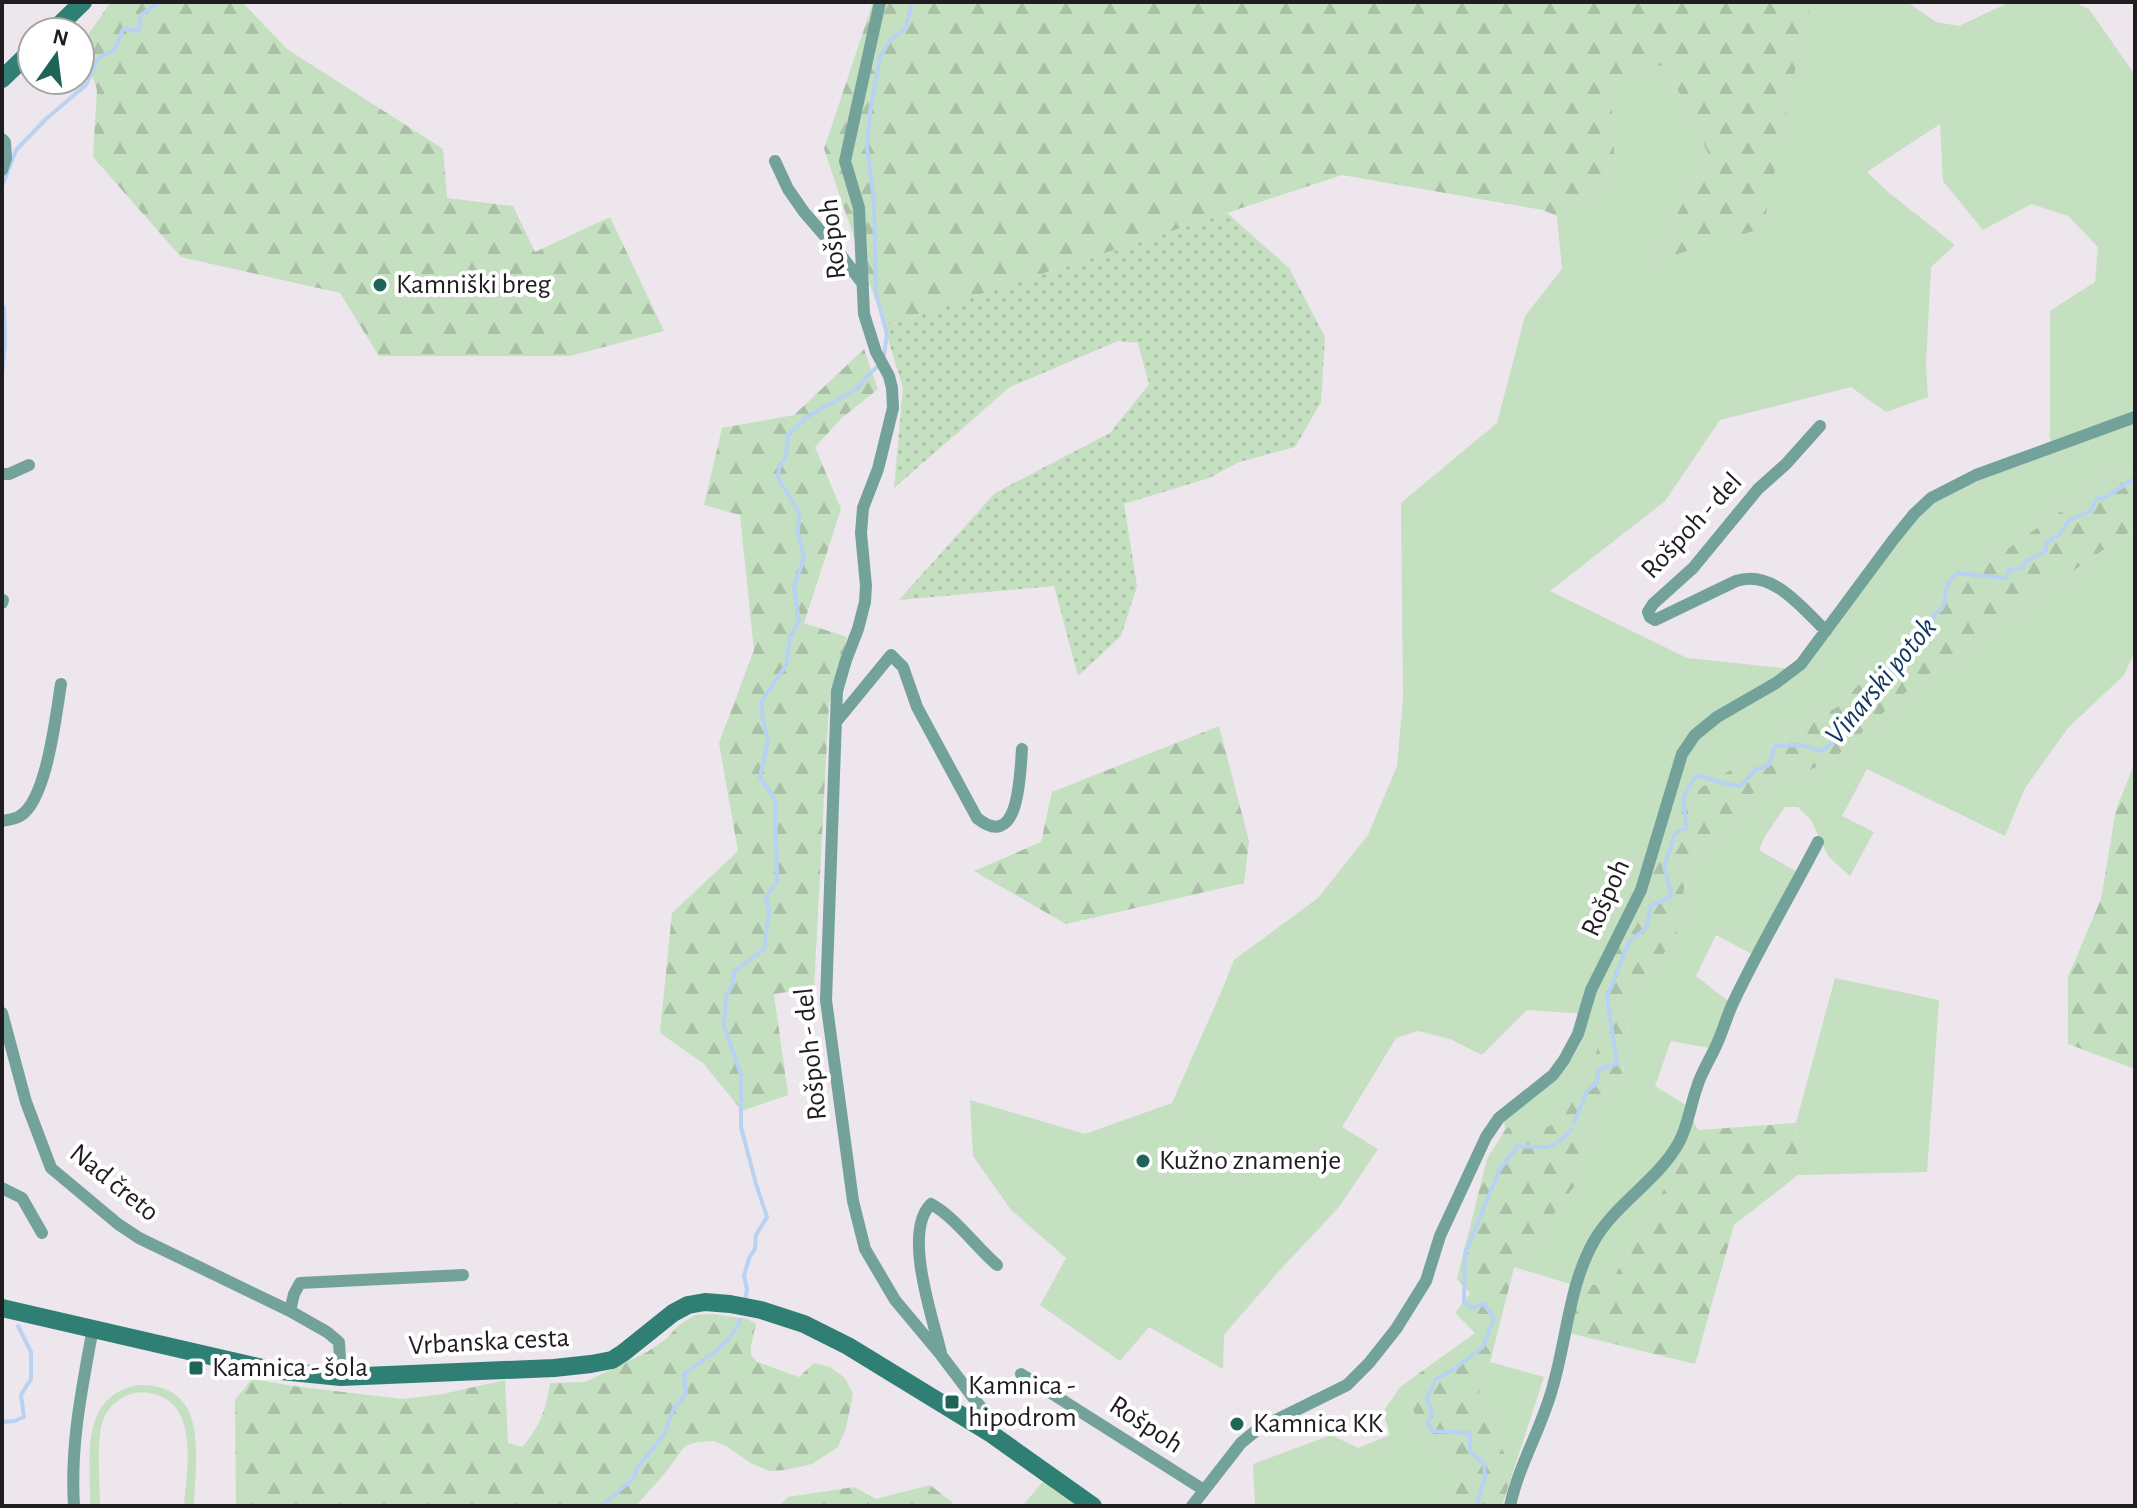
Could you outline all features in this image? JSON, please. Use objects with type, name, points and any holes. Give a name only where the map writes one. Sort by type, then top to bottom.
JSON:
[{"type":"street","points":[[69,16],[83,2]]},
{"type":"street","name":"Rošpoh","points":[[880,2],[845,161],[859,208],[864,314],[876,352],[889,376]]},
{"type":"street","points":[[2,139],[6,158],[2,170]]},
{"type":"street","points":[[775,161],[788,189],[804,212],[863,284]]},
{"type":"street","name":"Rošpoh - del","points":[[889,376],[893,408],[878,469],[863,508],[861,533],[865,602],[837,691],[826,1000],[853,1201],[865,1249],[895,1300],[985,1413],[994,1436]]},
{"type":"street","name":"Rošpoh","points":[[1192,1506],[1229,1456],[1258,1429],[1347,1385],[1386,1344],[1426,1281],[1440,1236],[1486,1137],[1499,1118],[1553,1075],[1578,1034],[1591,990],[1641,890],[1682,754],[1695,735],[1717,717],[1776,683],[1801,664],[1893,540],[1931,498],[1976,475],[2135,417]]},
{"type":"street","name":"Rošpoh - del","points":[[1820,426],[1786,464],[1758,489],[1693,568],[1648,612],[1655,620],[1736,581],[1757,578],[1780,589],[1826,631]]},
{"type":"street","points":[[2,474],[29,465]]},
{"type":"street","points":[[836,722],[891,655],[903,667],[917,707],[977,818],[990,825],[1002,825],[1010,819],[1016,805],[1022,749]]},
{"type":"street","points":[[2,821],[22,816],[38,794],[55,725],[61,684]]},
{"type":"street","points":[[1510,1506],[1521,1468],[1540,1428],[1580,1274],[1594,1241],[1677,1144],[1697,1084],[1732,1005],[1818,842]]},
{"type":"street","name":"Nad čreto","points":[[2,1013],[26,1102],[51,1168],[139,1238],[327,1332],[339,1342],[341,1377]]},
{"type":"street","points":[[2,1188],[22,1198],[42,1233]]},
{"type":"street","name":"Rošpoh - del","points":[[941,1355],[924,1283],[919,1246],[925,1210],[931,1204],[940,1209],[997,1265]]},
{"type":"street","points":[[290,1311],[300,1283],[463,1275]]},
{"type":"street","name":"Vrbanska cesta","points":[[2,1308],[271,1370],[341,1377],[591,1364],[612,1360],[688,1305],[705,1302],[730,1304],[804,1324],[848,1346],[994,1436]]},
{"type":"street","points":[[74,1506],[72,1472],[75,1432],[93,1328]]},
{"type":"street","name":"Rošpoh","points":[[1021,1374],[1204,1490]]},
{"type":"street","points":[[994,1436],[1093,1506]]},
{"type":"green space","points":[[111,2],[244,2],[287,49],[443,149],[447,198],[513,206],[535,252],[610,217],[664,331],[570,356],[379,356],[340,293],[181,257],[93,157],[97,90],[96,23]]},
{"type":"green space","points":[[873,2],[1812,2],[1804,27],[1763,228],[1651,262],[1709,155],[1666,66],[1634,65],[1611,92],[1615,169],[1557,216],[1543,210],[1342,175],[884,326],[824,149]]},
{"type":"green space","points":[[1812,2],[1907,2],[1936,22],[1959,26],[2010,2],[2073,2],[2089,9],[2135,75],[2135,462],[1955,586],[1837,707],[1697,790],[1613,960],[1597,1051],[1562,1121],[1538,1131],[1524,1113],[1505,1130],[1504,1121],[1549,1084],[1568,1063],[1582,1039],[1588,1014],[1527,1010],[1482,1055],[1450,1039],[1418,1031],[1396,1038],[1342,1127],[1378,1149],[1339,1207],[1224,1335],[1223,1369],[1149,1327],[1120,1361],[1040,1305],[1066,1258],[1011,1210],[973,1156],[970,1100],[1085,1134],[1172,1103],[1234,960],[1318,898],[1368,835],[1397,766],[1403,700],[1401,503],[1497,423],[1525,316],[1562,269],[1557,216],[1615,169],[1610,92],[1634,64],[1666,66],[1709,155],[1652,261],[1804,27]],"holes":[[[1940,124],[1943,181],[1983,230],[2031,204],[2068,216],[2098,247],[2095,282],[2050,311],[2050,451],[1927,502],[1793,669],[1687,658],[1550,591],[1665,501],[1720,420],[1851,387],[1886,412],[1928,397],[1926,365],[1931,267],[1955,245],[1867,172]]]},
{"type":"green space","points":[[1227,213],[1289,268],[1325,337],[1321,402],[1295,447],[1239,462],[1209,478],[1124,504],[1137,586],[1121,636],[1078,676],[1054,586],[899,600],[995,493],[1110,433],[1149,384],[1138,343],[1118,341],[1010,387],[894,488],[903,388],[884,326]]},
{"type":"green space","points":[[864,349],[878,389],[843,417],[815,447],[841,509],[804,623],[847,637],[829,703],[814,988],[774,994],[788,1095],[742,1111],[703,1063],[660,1033],[672,913],[738,851],[719,743],[754,650],[740,515],[704,505],[722,428],[794,415]]},
{"type":"green space","points":[[2135,462],[2135,528],[1992,627],[1908,690],[1831,761],[1747,796],[1737,826],[1707,841],[1688,865],[1676,939],[1631,993],[1623,1073],[1594,1104],[1576,1184],[1514,1268],[1478,1396],[1513,1472],[1502,1506],[1454,1506],[1459,1464],[1431,1442],[1400,1387],[1475,1333],[1455,1313],[1470,1293],[1457,1279],[1487,1159],[1505,1130],[1524,1113],[1538,1130],[1562,1121],[1597,1051],[1613,960],[1646,873],[1662,842],[1697,790],[1837,707],[1955,586]]},
{"type":"green space","points":[[2135,528],[2135,651],[2124,675],[2068,728],[2025,788],[2005,836],[1867,769],[1842,816],[1874,832],[1850,876],[1828,856],[1811,820],[1798,807],[1785,807],[1759,850],[1797,872],[1752,954],[1716,935],[1696,976],[1728,1001],[1709,1048],[1671,1041],[1655,1086],[1686,1105],[1698,1130],[1611,1282],[1580,1287],[1514,1267],[1576,1184],[1594,1104],[1623,1073],[1631,993],[1676,939],[1688,865],[1707,841],[1737,826],[1747,796],[1831,761],[1908,690],[1992,627]]},
{"type":"green space","points":[[1219,726],[1249,841],[1244,883],[1066,924],[974,871],[1041,842],[1052,792]]},
{"type":"green space","points":[[2135,762],[2135,1069],[2068,1044],[2068,977],[2101,899],[2116,810]]},
{"type":"green space","points":[[1835,978],[1939,1000],[1927,1172],[1798,1175],[1796,1123]]},
{"type":"green space","points":[[1796,1123],[1798,1175],[1734,1225],[1695,1364],[1569,1333],[1580,1287],[1611,1282],[1698,1130]]},
{"type":"green space","points":[[714,1314],[748,1319],[756,1324],[751,1355],[757,1362],[799,1377],[814,1363],[830,1367],[845,1378],[853,1394],[846,1428],[838,1447],[812,1464],[770,1471],[714,1441],[697,1442],[685,1446],[636,1506],[236,1506],[235,1400],[252,1379],[402,1399],[443,1394],[505,1380],[508,1443],[522,1447],[541,1418],[550,1383],[585,1382],[647,1352],[695,1315]]},
{"type":"green space","points":[[1490,1362],[1544,1377],[1513,1472],[1478,1396]]},
{"type":"green space","points":[[138,1385],[161,1388],[178,1397],[188,1410],[196,1446],[194,1506],[184,1506],[188,1447],[182,1418],[175,1406],[164,1398],[142,1392],[119,1399],[103,1420],[99,1450],[100,1506],[90,1506],[90,1451],[97,1416],[105,1402],[119,1392]]},
{"type":"green space","points":[[1400,1387],[1431,1442],[1459,1464],[1454,1506],[1255,1506],[1253,1464],[1331,1435],[1358,1448],[1390,1435],[1383,1412]]},
{"type":"green space","points":[[1046,1478],[1090,1506],[1022,1506]]},
{"type":"green space","points":[[930,1485],[953,1503],[948,1506],[779,1506],[788,1497],[854,1487],[876,1499]]},
{"type":"waterway","points":[[2,186],[16,150],[86,85],[99,57],[114,51],[123,29],[139,31],[141,15],[160,2]]},
{"type":"waterway","points":[[745,1300],[747,1290],[744,1276],[755,1249],[756,1235],[767,1217],[741,1127],[741,1075],[724,1026],[726,996],[732,986],[734,972],[764,949],[769,912],[766,897],[777,882],[775,800],[760,777],[768,741],[762,701],[786,665],[790,637],[799,621],[794,587],[804,558],[798,533],[799,512],[778,478],[779,468],[786,457],[788,435],[807,417],[857,389],[883,362],[887,334],[876,293],[874,201],[867,148],[880,57],[889,42],[906,27],[912,2]]},
{"type":"waterway","points":[[2,375],[4,307]]},
{"type":"waterway","name":"Vinarski potok","points":[[1574,1123],[1587,1091],[1596,1084],[1599,1069],[1617,1064],[1607,997],[1629,942],[1646,928],[1651,906],[1672,896],[1664,867],[1675,833],[1687,828],[1685,794],[1697,776],[1741,786],[1755,770],[1769,765],[1775,746],[1800,745],[1821,751],[1842,737],[1845,725],[1856,713],[1860,699],[1872,692],[1878,677],[1905,655],[1905,645],[1910,637],[1924,636],[1927,624],[1944,605],[1948,584],[1957,573],[2006,578],[2009,570],[2023,568],[2026,561],[2045,552],[2047,542],[2060,534],[2069,520],[2091,511],[2096,499],[2106,497],[2135,478],[2135,471]]},
{"type":"waterway","name":"Vinarski potok","points":[[1477,1506],[1485,1476],[1484,1464],[1470,1451],[1470,1433],[1432,1431],[1428,1422],[1432,1414],[1427,1398],[1436,1379],[1483,1347],[1494,1318],[1484,1304],[1472,1308],[1464,1302],[1465,1254],[1499,1171],[1517,1146],[1552,1145],[1571,1130]]},
{"type":"waterway","points":[[601,1506],[634,1478],[636,1470],[664,1434],[674,1408],[686,1394],[684,1374],[724,1344],[740,1320]]},
{"type":"waterway","points":[[2,1422],[24,1417],[21,1395],[31,1379],[31,1352],[18,1326]]},
{"type":"place","name":"Kamniški breg","points":[[380,285]]},
{"type":"place","name":"Kužno znamenje","points":[[1143,1161]]},
{"type":"place","name":"Kamnica - šola","points":[[196,1368]]},
{"type":"place","name":"Kamnica - hipodrom","points":[[952,1402]]},
{"type":"place","name":"Kamnica KK","points":[[1237,1424]]}]
